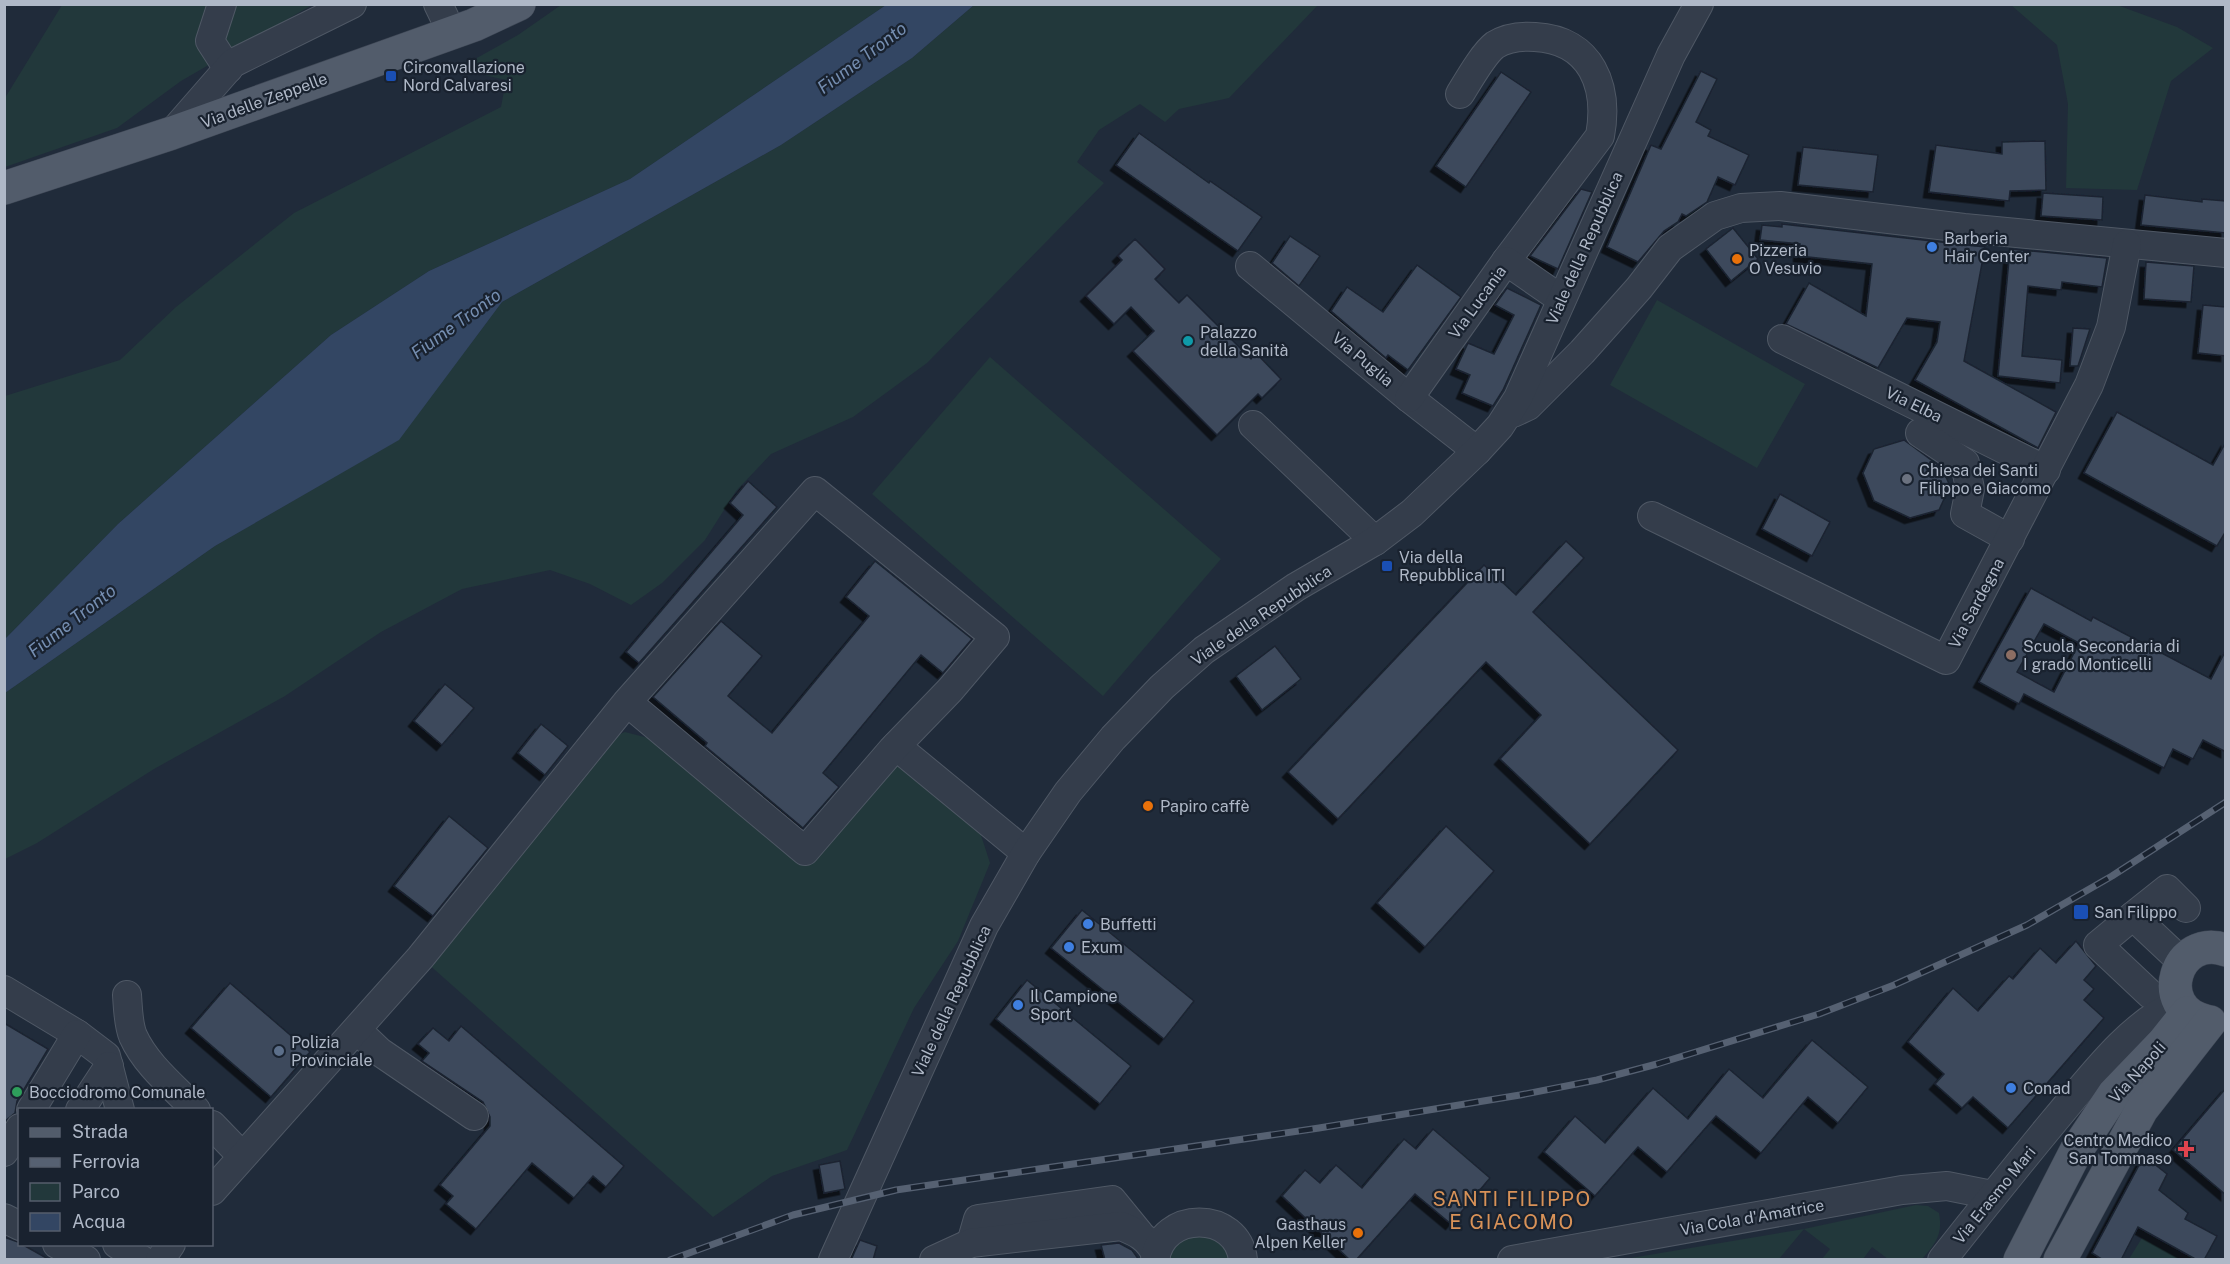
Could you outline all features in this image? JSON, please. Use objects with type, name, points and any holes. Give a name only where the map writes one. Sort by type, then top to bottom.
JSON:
[{"type":"main road","name":"Via delle Zeppelle","points":[[4,188],[172,133],[445,19],[519,4]]},
{"type":"main road","name":"Via Napoli","points":[[2020,1260],[2076,1151],[2114,1094],[2163,1043],[2197,981]]},
{"type":"main road","name":"Via Napoli","points":[[2060,1260],[2142,1109],[2197,981]]},
{"type":"street","points":[[222,4],[210,41],[228,69]]},
{"type":"street","points":[[172,133],[233,63],[352,4]]},
{"type":"street","name":"Viale della Repubblica","points":[[832,1260],[984,926],[1026,853],[1068,792],[1113,738],[1162,687],[1204,650],[1287,593],[1375,541],[1412,513],[1477,451],[1508,415],[1518,398],[1671,55],[1699,4]]},
{"type":"street","points":[[1460,94],[1493,46],[1511,37],[1529,36],[1551,38],[1571,47],[1589,62],[1602,89],[1604,114],[1600,136],[1506,261]]},
{"type":"street","points":[[1508,415],[1528,406],[1598,335],[1670,248],[1714,216],[1741,208],[1780,206],[2226,253]]},
{"type":"street","name":"Via Sardegna","points":[[1652,516],[1946,660],[2089,385],[2111,327],[2127,244]]},
{"type":"street","name":"Via Lucania","points":[[1409,398],[1506,261],[1558,308],[1568,332],[1576,335],[1598,335]]},
{"type":"street","name":"Via Puglia","points":[[1250,266],[1409,398],[1477,451]]},
{"type":"street","name":"Via Elba","points":[[1782,339],[2046,470]]},
{"type":"street","points":[[1253,425],[1375,541]]},
{"type":"street","points":[[1920,433],[1965,464],[1970,489],[1965,514],[2010,539]]},
{"type":"street","points":[[213,1190],[420,958],[627,702],[815,491],[995,636],[950,690],[896,746],[806,851],[627,702]]},
{"type":"street","points":[[896,746],[1026,853]]},
{"type":"street","points":[[2186,908],[2168,888],[2098,945],[2197,981]]},
{"type":"street","points":[[2133,916],[2197,981]]},
{"type":"street","name":"Via Erasmo Mari","points":[[1942,1260],[1992,1195],[2097,1070],[2155,1015],[2197,981]]},
{"type":"street","points":[[4,990],[77,1034],[106,1056],[120,1108]]},
{"type":"street","points":[[127,994],[132,1034],[138,1045],[148,1061],[194,1108]]},
{"type":"street","points":[[357,1030],[380,1052],[474,1116]]},
{"type":"street","points":[[32,1108],[77,1034]]},
{"type":"street","points":[[81,1108],[109,1066]]},
{"type":"street","points":[[213,1126],[242,1156]]},
{"type":"street","points":[[4,1152],[18,1131]]},
{"type":"street","name":"Via Erasmo Mari","points":[[2046,1132],[2064,1135],[2071,1140],[2076,1151]]},
{"type":"street","name":"Via Cola d'Amatrice","points":[[1512,1260],[1902,1190],[1947,1186],[1992,1195]]},
{"type":"street","points":[[4,1218],[18,1225]]},
{"type":"street","points":[[934,1260],[971,1243],[1121,1226],[1150,1249],[1170,1232],[1194,1221],[1207,1222],[1230,1233],[1238,1243],[1244,1260]]},
{"type":"street","points":[[59,1246],[86,1260]]},
{"type":"street","points":[[119,1246],[142,1260]]},
{"type":"street","points":[[159,1260],[170,1246]]},
{"type":"green space","points":[[62,5],[312,5],[181,81],[117,128],[5,167],[5,98]]},
{"type":"green space","points":[[561,5],[886,5],[630,179],[429,271],[331,335],[118,524],[5,639],[5,396],[120,360],[176,307],[294,213],[501,107],[506,80],[457,69],[518,35]]},
{"type":"green space","points":[[974,5],[1318,5],[1229,98],[1179,109],[1165,122],[1140,104],[1099,130],[1077,162],[1104,183],[927,363],[853,417],[771,454],[736,491],[705,540],[662,583],[631,605],[590,584],[550,570],[462,589],[381,632],[285,696],[154,769],[37,843],[5,859],[5,693],[215,546],[398,440],[502,302],[781,145],[912,58]]},
{"type":"green space","points":[[2011,5],[2117,5],[2177,27],[2213,48],[2171,81],[2137,190],[2066,188],[2068,104],[2057,45]]},
{"type":"green space","points":[[1657,300],[1805,384],[1757,468],[1610,385]]},
{"type":"green space","points":[[990,357],[1221,559],[1103,696],[872,494]]},
{"type":"green space","points":[[625,732],[652,739],[805,863],[896,762],[978,826],[990,863],[958,941],[914,1008],[847,1150],[772,1176],[713,1217],[426,962],[607,739]]},
{"type":"green space","points":[[1916,1205],[1928,1206],[1939,1213],[1940,1220],[1937,1238],[1922,1259],[1888,1259],[1872,1247],[1863,1259],[1822,1259],[1830,1249],[1804,1229]]},
{"type":"green space","points":[[1804,1229],[1779,1259],[1625,1259]]},
{"type":"green space","points":[[1184,1236],[1215,1236],[1232,1260],[1166,1260]]},
{"type":"green space","points":[[2142,1238],[2180,1259],[2129,1259]]},
{"type":"water","name":"Fiume Tronto","points":[[886,5],[974,5],[912,58],[781,145],[502,302],[399,440],[215,546],[5,693],[5,639],[118,524],[331,335],[429,271],[630,179]]},
{"type":"building","points":[[1701,71],[1717,79],[1696,122],[1711,130],[1708,136],[1749,155],[1735,185],[1718,177],[1707,202],[1686,216],[1682,214],[1678,222],[1664,231],[1638,262],[1607,247],[1651,145],[1661,149]]},
{"type":"building","points":[[1501,72],[1531,92],[1466,187],[1436,166]]},
{"type":"building","points":[[1139,133],[1209,183],[1210,181],[1262,217],[1238,251],[1116,165]]},
{"type":"building","points":[[2045,141],[2046,190],[2010,191],[2009,201],[1929,192],[1936,145],[2002,154],[2002,142]]},
{"type":"building","points":[[1803,147],[1878,155],[1873,192],[1798,185]]},
{"type":"building","points":[[1581,189],[1592,192],[1558,269],[1530,256]]},
{"type":"building","points":[[2043,193],[2103,197],[2102,220],[2041,216]]},
{"type":"building","points":[[2145,195],[2202,202],[2202,199],[2226,201],[2226,233],[2141,225]]},
{"type":"building","points":[[1782,224],[1985,247],[1964,361],[2056,412],[2038,448],[1915,380],[1937,342],[1940,322],[1907,318],[1878,368],[1786,324],[1809,283],[1866,316],[1872,264],[1799,256],[1800,244],[1760,240],[1762,225],[1782,227]]},
{"type":"building","points":[[1733,228],[1758,259],[1731,281],[1706,249]]},
{"type":"building","points":[[1290,236],[1320,256],[1299,286],[1272,263]]},
{"type":"building","name":"Palazzo della Sanità","points":[[1135,239],[1165,269],[1155,279],[1179,303],[1187,295],[1251,359],[1256,353],[1281,379],[1262,398],[1258,394],[1217,435],[1133,351],[1154,331],[1131,307],[1114,324],[1086,296],[1122,260],[1118,256]]},
{"type":"building","points":[[2010,249],[2107,258],[2102,287],[2062,282],[2061,290],[2028,286],[2022,356],[2062,360],[2060,383],[1998,376]]},
{"type":"building","points":[[2146,262],[2194,266],[2191,302],[2144,299]]},
{"type":"building","points":[[1417,265],[1461,297],[1408,370],[1388,355],[1386,358],[1331,311],[1347,287],[1383,312]]},
{"type":"building","points":[[1507,288],[1541,305],[1503,390],[1493,406],[1462,393],[1470,375],[1456,369],[1468,343],[1494,354],[1514,315],[1495,305]]},
{"type":"building","points":[[2203,305],[2226,307],[2226,356],[2198,353]]},
{"type":"building","points":[[2073,328],[2090,329],[2078,366],[2070,366]]},
{"type":"building","points":[[2117,412],[2213,465],[2226,442],[2226,531],[2217,546],[2084,473]]},
{"type":"building","name":"Chiesa dei Santi Filippo e Giacomo","points":[[1904,440],[1942,468],[1950,486],[1939,510],[1910,518],[1874,501],[1863,473],[1874,449]]},
{"type":"building","points":[[748,481],[777,507],[639,663],[626,652],[743,515],[730,503]]},
{"type":"building","points":[[1780,494],[1830,522],[1812,556],[1762,529]]},
{"type":"building","points":[[1566,541],[1584,558],[1533,612],[1678,750],[1590,844],[1500,759],[1541,715],[1486,662],[1338,819],[1288,772],[1484,565],[1516,595]]},
{"type":"building","points":[[875,561],[972,639],[943,673],[921,655],[823,773],[839,787],[803,828],[705,746],[707,743],[653,697],[721,621],[762,656],[728,696],[772,733],[869,616],[846,597]]},
{"type":"building","points":[[2031,588],[2091,621],[2093,617],[2211,679],[2226,650],[2226,752],[2203,740],[2193,759],[2173,749],[2164,768],[2024,694],[2019,704],[1979,682]],"holes":[[[2044,624],[2079,643],[2054,692],[2017,672]]]},
{"type":"building","points":[[1275,646],[1301,679],[1262,710],[1236,676]]},
{"type":"building","points":[[445,684],[474,708],[442,745],[414,721]]},
{"type":"building","points":[[541,724],[568,746],[545,775],[518,753]]},
{"type":"building","points":[[449,816],[488,848],[433,916],[394,886]]},
{"type":"building","points":[[1446,826],[1494,871],[1425,947],[1377,903]]},
{"type":"building","points":[[1082,910],[1194,1001],[1164,1039],[1051,948]]},
{"type":"building","points":[[2076,941],[2096,966],[2084,980],[2094,989],[2084,1000],[2104,1018],[2008,1128],[1973,1097],[1962,1108],[1935,1084],[1944,1074],[1908,1042],[1953,988],[1978,1011],[2009,976],[2013,979],[2040,948],[2056,963]]},
{"type":"building","points":[[1027,980],[1131,1066],[1100,1104],[996,1019]]},
{"type":"building","points":[[230,983],[310,1052],[271,1097],[191,1028]]},
{"type":"building","name":"Bocciodromo Comunale","points":[[4,1023],[48,1049],[17,1101],[15,1113],[4,1122]]},
{"type":"building","points":[[461,1026],[624,1166],[606,1187],[593,1176],[574,1198],[532,1163],[476,1229],[446,1204],[453,1196],[440,1185],[490,1126],[490,1117],[483,1102],[422,1061],[429,1053],[418,1044],[433,1028],[449,1041]]},
{"type":"building","points":[[1812,1040],[1868,1087],[1838,1123],[1808,1097],[1761,1153],[1716,1116],[1667,1172],[1638,1147],[1595,1196],[1544,1152],[1575,1116],[1605,1143],[1653,1088],[1688,1119],[1729,1069],[1763,1098]]},
{"type":"building","points":[[2226,1088],[2226,1195],[2173,1150]]},
{"type":"building","points":[[1433,1129],[1490,1178],[1451,1224],[1415,1194],[1356,1260],[1350,1260],[1282,1196],[1305,1170],[1320,1183],[1336,1165],[1362,1188],[1404,1139],[1416,1149]]},
{"type":"building","points":[[2144,1156],[2167,1174],[2159,1190],[2188,1213],[2185,1219],[2217,1236],[2204,1260],[2197,1260],[2138,1227],[2121,1260],[2103,1260],[2092,1253]]},
{"type":"building","points":[[840,1161],[845,1189],[824,1193],[819,1165]]},
{"type":"building","points":[[4,1237],[50,1260],[4,1260]]},
{"type":"building","points":[[860,1240],[877,1246],[873,1260],[851,1260]]},
{"type":"building","points":[[1119,1243],[1132,1250],[1139,1260],[1105,1260],[1101,1245]]},
{"type":"railway","points":[[670,1260],[793,1215],[896,1190],[1319,1128],[1520,1095],[1597,1080],[1657,1064],[1819,1014],[1894,985],[2027,925],[2112,876],[2226,802]]},
{"type":"place","name":"Circonvallazione Nord Calvaresi","points":[[391,76]]},
{"type":"place","name":"Barberia Hair Center","points":[[1932,247]]},
{"type":"place","name":"Pizzeria O Vesuvio","points":[[1737,259]]},
{"type":"place","name":"Palazzo della Sanità","points":[[1188,341]]},
{"type":"place","name":"Chiesa dei Santi Filippo e Giacomo","points":[[1907,479]]},
{"type":"place","name":"Via della Repubblica ITI","points":[[1387,566]]},
{"type":"place","name":"Scuola Secondaria di I grado Monticelli","points":[[2011,655]]},
{"type":"place","name":"Papiro caffè","points":[[1148,806]]},
{"type":"place","name":"San Filippo","points":[[2081,912]]},
{"type":"place","name":"Buffetti","points":[[1088,924]]},
{"type":"place","name":"Exum","points":[[1069,947]]},
{"type":"place","name":"Il Campione Sport","points":[[1018,1005]]},
{"type":"place","name":"Polizia Provinciale","points":[[279,1051]]},
{"type":"place","name":"Conad","points":[[2011,1088]]},
{"type":"place","name":"Bocciodromo Comunale","points":[[17,1092]]},
{"type":"place","name":"Centro Medico San Tommaso","points":[[2186,1149]]},
{"type":"place","name":"Gasthaus Alpen Keller","points":[[1358,1233]]},
{"type":"district","name":"SANTI FILIPPO E GIACOMO","points":[[1512,1210]]}]
